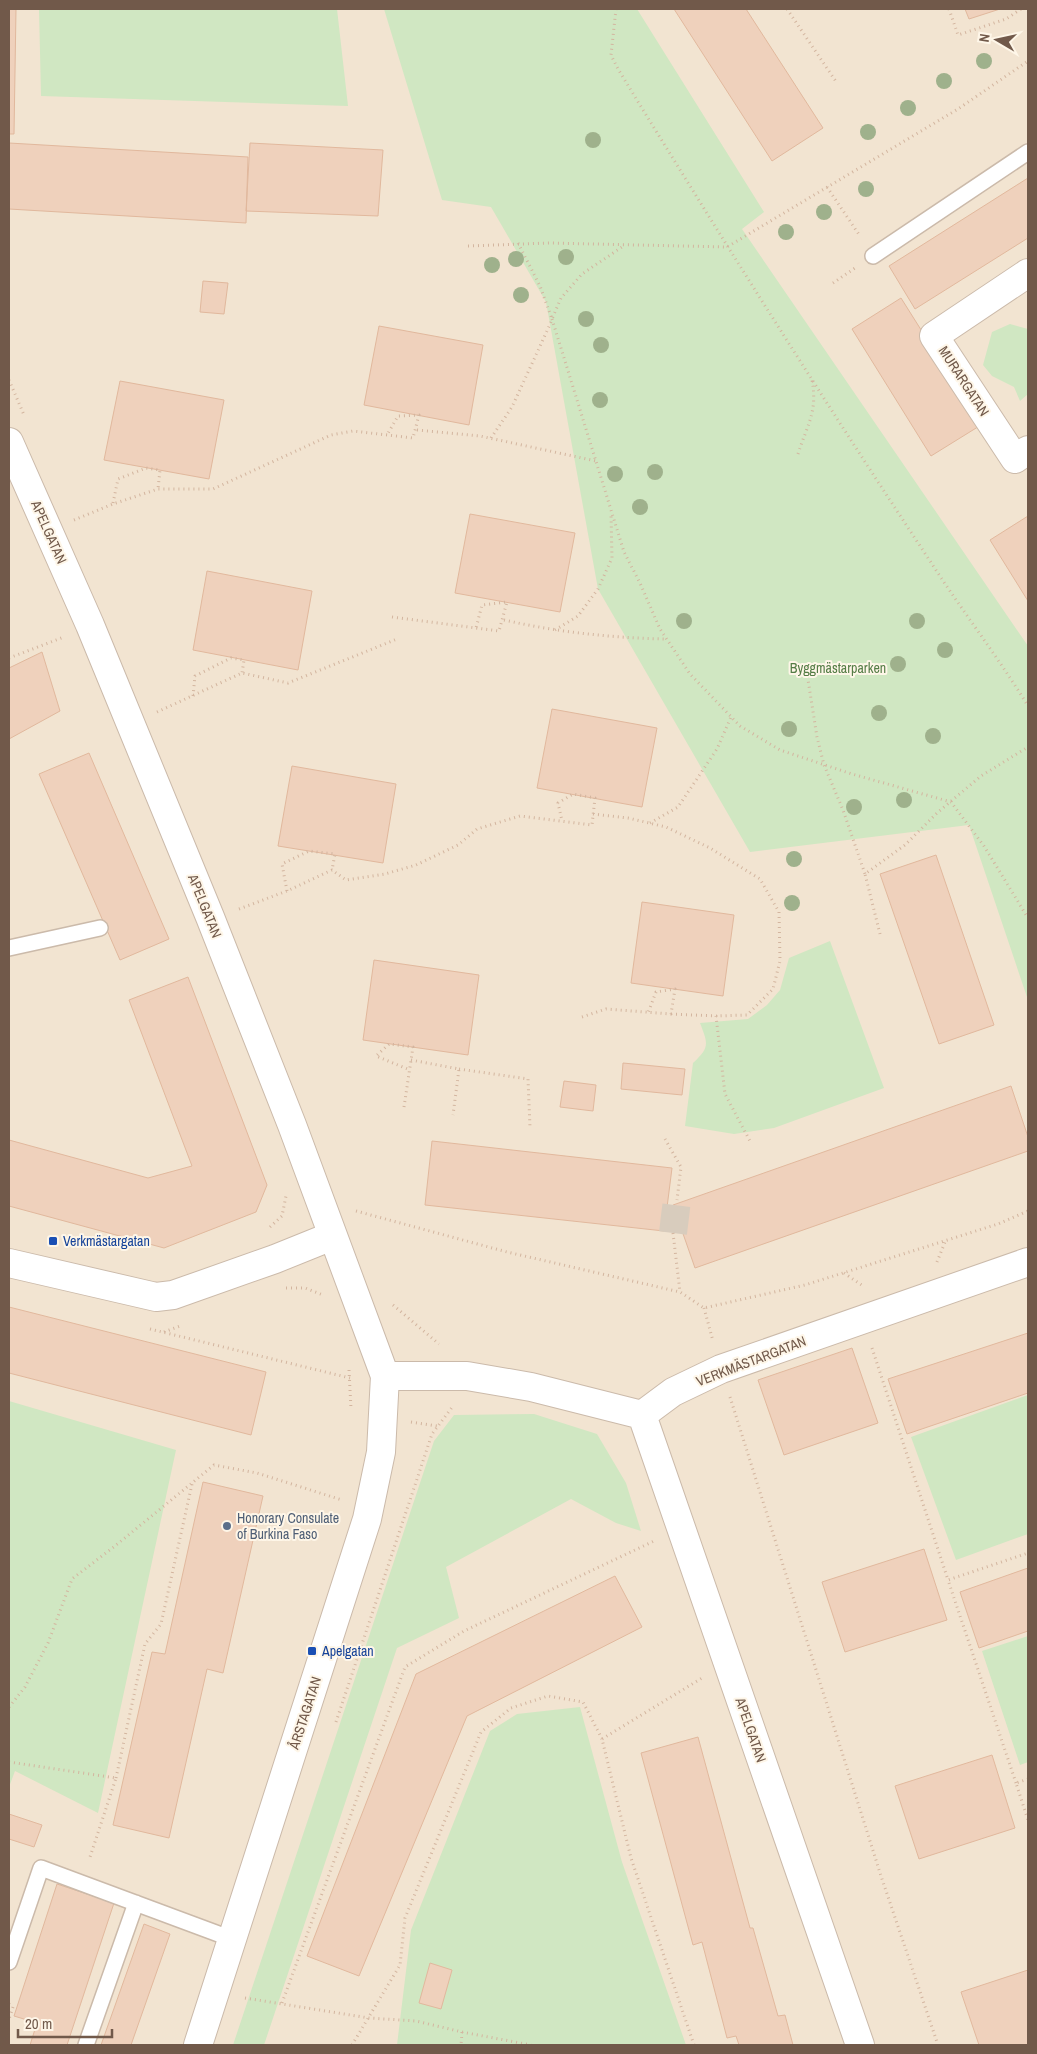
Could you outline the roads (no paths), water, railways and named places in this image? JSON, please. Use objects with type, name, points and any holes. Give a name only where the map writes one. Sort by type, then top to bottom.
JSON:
[{"type":"street","name":"MURARGATAN","points":[[1028,273],[934,336],[1015,459],[1028,450]]},
{"type":"street","name":"APELGATAN","points":[[9,442],[90,625],[221,944],[292,1125],[385,1376]]},
{"type":"street","points":[[9,1262],[156,1297],[173,1295],[275,1259],[332,1236]]},
{"type":"street","name":"VERKMÄSTARGATAN","points":[[642,1415],[673,1392],[721,1369],[1028,1262]]},
{"type":"street","points":[[385,1376],[467,1376],[531,1386],[642,1415]]},
{"type":"street","name":"ÅRSTAGATAN","points":[[198,2045],[367,1519],[381,1452],[385,1376]]},
{"type":"street","name":"APELGATAN","points":[[642,1415],[860,2045]]},
{"type":"lane","points":[[873,256],[1028,152]]},
{"type":"lane","points":[[9,948],[100,928]]},
{"type":"lane","points":[[9,1962],[41,1868],[232,1938]]},
{"type":"lane","points":[[86,2045],[136,1903]]},
{"type":"tunnel","points":[[673,1233],[677,1200]]},
{"type":"place","name":"Verkmästargatan","points":[[53,1241]]},
{"type":"place","name":"Honorary Consulate of Burkina Faso","points":[[227,1526]]},
{"type":"place","name":"Apelgatan","points":[[312,1651]]},
{"type":"park label","name":"Byggmästarparken","points":[[838,668]]}]
